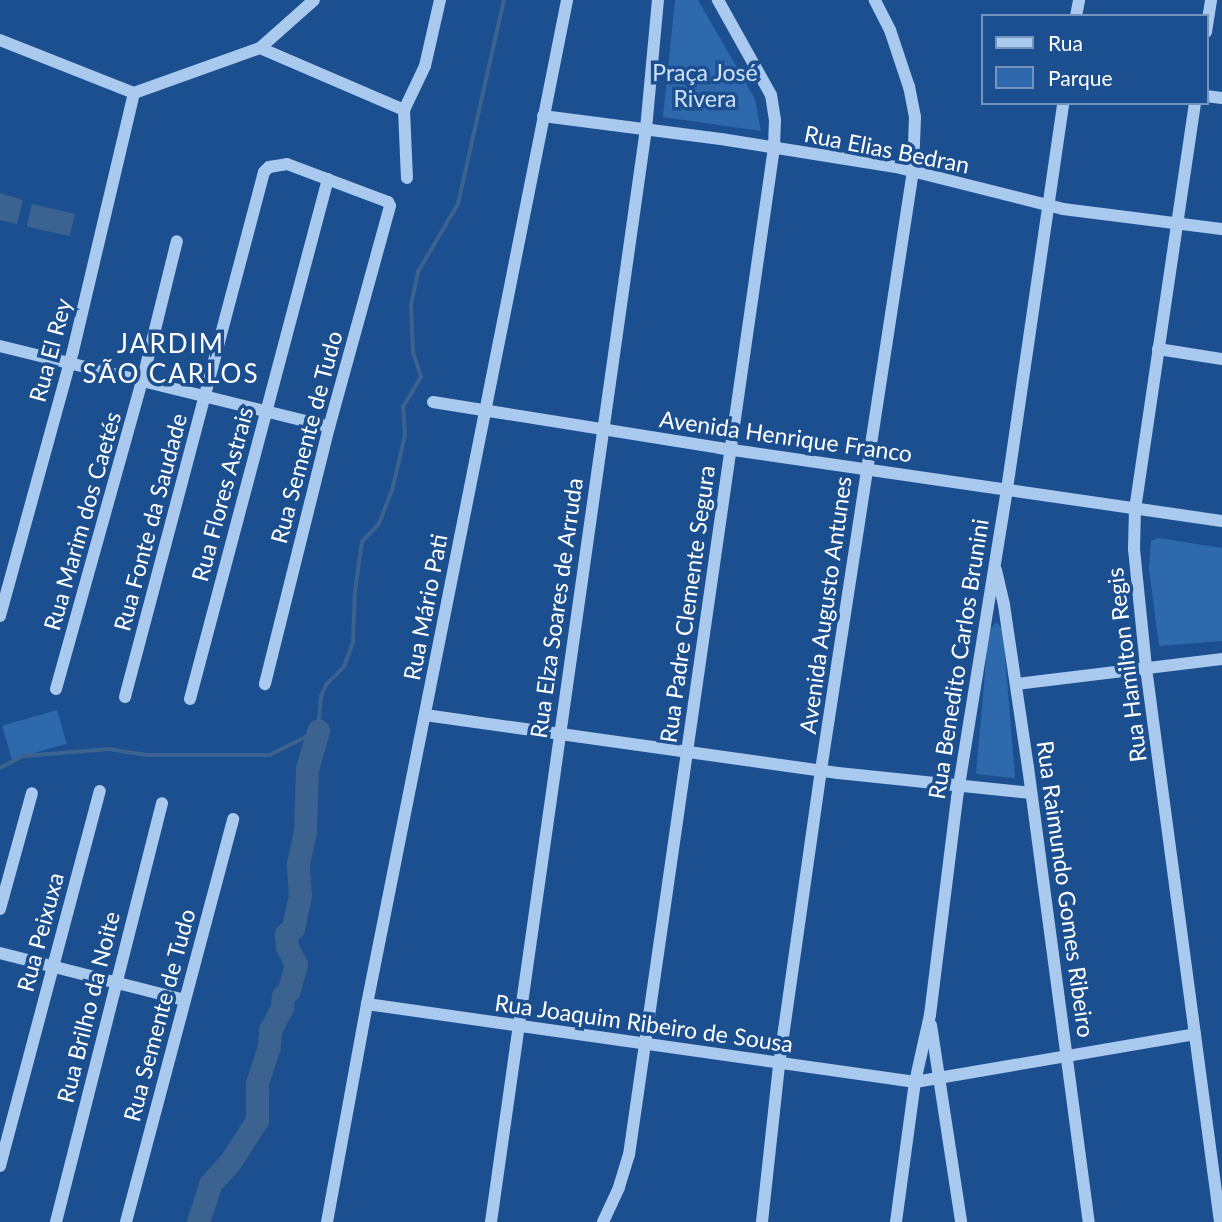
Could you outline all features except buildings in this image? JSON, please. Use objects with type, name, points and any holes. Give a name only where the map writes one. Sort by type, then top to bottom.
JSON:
[{"type":"street","points":[[0,40],[134,93],[260,48],[314,0]]},
{"type":"street","points":[[407,178],[404,110],[425,66],[440,0]]},
{"type":"street","name":"Rua Mário Pati","points":[[331,1221],[367,1004],[567,0]]},
{"type":"street","name":"Rua Elza Soares de Arruda","points":[[491,1222],[646,129],[658,0]]},
{"type":"street","name":"Rua Padre Clemente Segura","points":[[603,1222],[619,1187],[629,1155],[774,148],[775,120],[771,95],[718,0]]},
{"type":"street","name":"Avenida Augusto Antunes","points":[[762,1222],[779,1065],[821,770],[913,171],[915,117],[909,87],[890,30],[875,0]]},
{"type":"street","points":[[1208,19],[1211,0]]},
{"type":"street","points":[[260,48],[404,110]]},
{"type":"street","name":"Rua El Rey","points":[[0,616],[69,364],[134,93]]},
{"type":"street","name":"Rua Benedito Carlos Brunini","points":[[896,1222],[915,1082],[930,1015],[959,785],[1007,489],[1063,105]]},
{"type":"street","name":"Rua Hamilton Regis","points":[[1195,105],[1135,508],[1134,549],[1146,668],[1220,1222]]},
{"type":"street","name":"Rua Elias Bedran","points":[[544,116],[774,148],[913,171],[1048,205],[1222,229]]},
{"type":"street","name":"Rua Fonte da Saudade","points":[[125,696],[264,172],[278,164],[328,179]]},
{"type":"street","name":"Rua Semente de Tudo","points":[[265,684],[328,427],[390,206],[388,202],[328,179]]},
{"type":"street","name":"Rua Flores Astrais","points":[[190,699],[328,179]]},
{"type":"street","name":"Rua Marim dos Caetés","points":[[56,689],[142,382],[177,241]]},
{"type":"street","points":[[0,346],[328,427]]},
{"type":"street","points":[[1158,349],[1222,359]]},
{"type":"street","name":"Avenida Henrique Franco","points":[[433,402],[731,450],[1222,521]]},
{"type":"street","name":"Rua Raimundo Gomes Ribeiro","points":[[994,562],[1004,605],[1016,684],[1069,1058],[1089,1222]]},
{"type":"street","points":[[1016,684],[1222,659]]},
{"type":"street","points":[[425,715],[821,770],[1031,793]]},
{"type":"street","name":"Rua Peixuxa","points":[[0,1166],[100,792]]},
{"type":"street","points":[[0,909],[32,793]]},
{"type":"street","name":"Rua Brilho da Noite","points":[[56,1222],[162,803]]},
{"type":"street","name":"Rua Semente de Tudo","points":[[126,1222],[233,819]]},
{"type":"street","points":[[0,953],[184,1000]]},
{"type":"street","name":"Rua Joaquim Ribeiro de Sousa","points":[[367,1004],[779,1065],[915,1082],[1069,1058],[1195,1034]]},
{"type":"street","points":[[930,1015],[961,1222]]},
{"type":"green space","name":"Praça José Rivera","points":[[675,0],[698,0],[755,99],[761,131],[663,117]]},
{"type":"green space","points":[[1158,538],[1222,548],[1222,641],[1159,646],[1149,569],[1151,541]]},
{"type":"green space","points":[[996,622],[1003,630],[1015,778],[976,774],[988,639]]},
{"type":"green space","points":[[57,710],[67,744],[12,759],[2,726]]},
{"type":"shaded area","points":[[0,193],[23,200],[17,224],[0,220]]},
{"type":"shaded area","points":[[32,204],[75,214],[70,236],[27,226]]},
{"type":"waterway","points":[[0,768],[24,756],[109,749],[148,755],[270,755],[318,731],[321,697],[326,685],[344,667],[353,642],[355,591],[362,542],[379,524],[393,487],[405,435],[403,407],[421,377],[413,353],[411,305],[418,272],[458,204],[504,0]]},
{"type":"waterway","points":[[198,1222],[210,1184],[230,1162],[257,1120],[257,1083],[269,1046],[270,1030],[282,1007],[283,996],[289,990],[296,964],[287,947],[286,934],[293,928],[300,895],[298,864],[305,832],[307,769],[318,731]]},
{"type":"district","name":"JARDIM SÃO CARLOS","points":[[171,359]]}]
